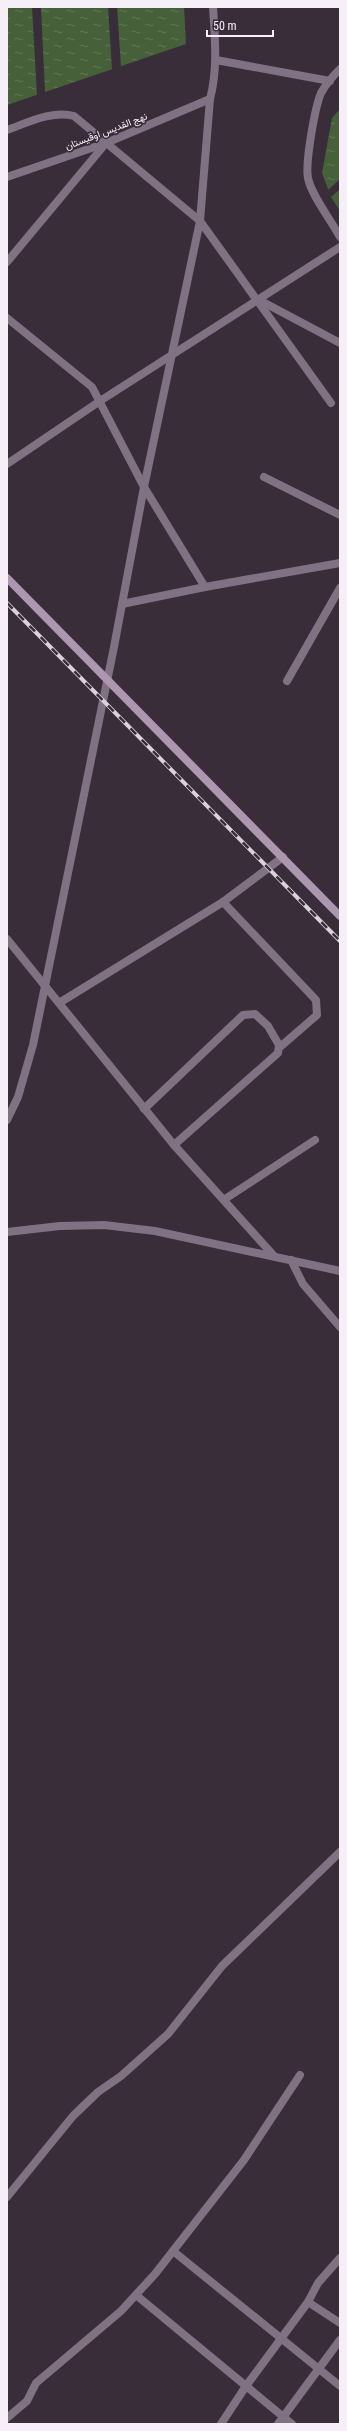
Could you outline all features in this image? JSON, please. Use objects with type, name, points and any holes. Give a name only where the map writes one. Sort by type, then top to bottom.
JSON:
[{"type":"street","points":[[7,1120],[18,1097],[33,1045],[108,678],[144,487],[173,356],[200,221],[210,99],[215,83],[216,60],[213,7]]},
{"type":"street","points":[[216,60],[330,81]]},
{"type":"street","points":[[340,69],[330,81],[317,104],[307,173],[312,189],[340,237]]},
{"type":"street","name":"نهج القديس اوقيستان","points":[[7,177],[106,143],[210,99]]},
{"type":"street","points":[[7,130],[46,117],[64,113],[74,116],[200,221],[331,403]]},
{"type":"street","points":[[7,262],[106,143]]},
{"type":"street","points":[[7,464],[100,401],[173,356],[340,247]]},
{"type":"street","points":[[258,300],[340,343]]},
{"type":"street","points":[[7,318],[92,387],[144,487],[205,587]]},
{"type":"street","points":[[264,477],[340,515]]},
{"type":"street","points":[[122,604],[205,587],[340,563]]},
{"type":"street","points":[[7,578],[108,678],[340,916]]},
{"type":"street","points":[[287,681],[340,588]]},
{"type":"street","points":[[58,1003],[223,902],[283,857]]},
{"type":"street","points":[[174,1145],[269,1062],[278,1053],[280,1047],[317,1015],[316,1000],[223,902]]},
{"type":"street","points":[[7,939],[174,1145],[225,1199],[274,1256]]},
{"type":"street","points":[[144,1109],[243,1015],[250,1013],[258,1017],[275,1035],[280,1047]]},
{"type":"street","points":[[225,1199],[315,1140]]},
{"type":"street","points":[[7,1232],[60,1226],[104,1225],[155,1231],[340,1271]]},
{"type":"street","points":[[291,1260],[303,1284],[340,1327]]},
{"type":"street","points":[[7,2197],[73,2116],[98,2092],[127,2071],[168,2034],[222,1966],[340,1852]]},
{"type":"street","points":[[7,2418],[27,2401],[40,2380],[121,2311],[136,2295],[173,2251],[205,2207],[248,2154],[300,2076]]},
{"type":"street","points":[[173,2251],[281,2340],[340,2386]]},
{"type":"street","points":[[221,2424],[246,2386],[308,2302],[318,2283],[340,2258]]},
{"type":"street","points":[[136,2295],[246,2386],[281,2420],[292,2424]]},
{"type":"street","points":[[308,2302],[340,2323]]},
{"type":"street","points":[[281,2420],[340,2340]]},
{"type":"water","points":[[7,7],[184,7],[186,44],[7,105]]},
{"type":"water","points":[[340,109],[340,211],[331,197],[322,173],[332,118]]},
{"type":"pier","points":[[32,7],[41,7],[45,93],[37,95]]},
{"type":"pier","points":[[108,7],[117,7],[121,67],[112,70]]},
{"type":"pier","points":[[340,179],[340,189],[331,197],[328,190]]},
{"type":"railway","points":[[7,603],[340,941]]}]
